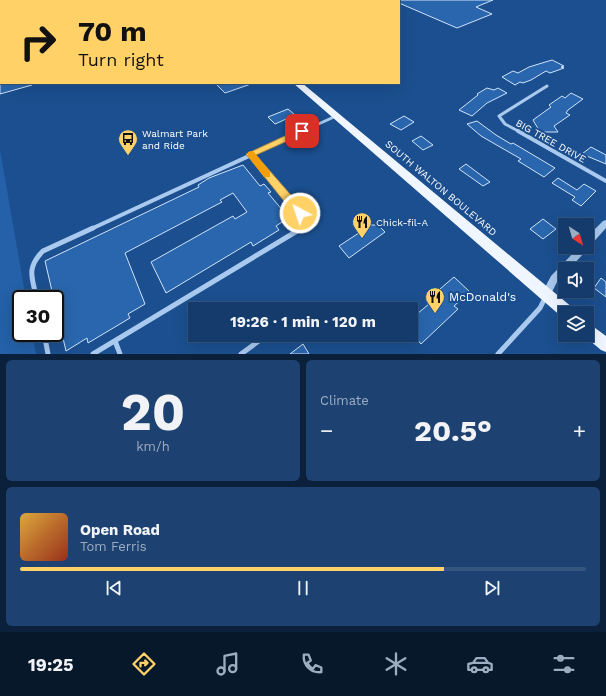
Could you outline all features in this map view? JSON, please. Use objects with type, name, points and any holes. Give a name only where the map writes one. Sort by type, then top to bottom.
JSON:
[{"type":"main road","name":"SOUTH WALTON BOULEVARD","points":[[298,84],[559,306]]},
{"type":"main road","points":[[594,335],[606,345]]},
{"type":"street","name":"BIG TREE DRIVE","points":[[547,86],[499,116],[505,124],[606,181]]},
{"type":"street","points":[[34,290],[30,267],[34,259],[44,251],[250,154],[336,116]]},
{"type":"street","points":[[93,354],[309,224],[250,154]]},
{"type":"street","points":[[594,236],[606,223]]},
{"type":"street","points":[[498,354],[540,308],[554,279],[577,254]]},
{"type":"street","points":[[115,341],[120,354]]},
{"type":"street","points":[[46,342],[48,354]]},
{"type":"street","points":[[241,354],[257,342]]},
{"type":"shaded area","points":[[0,150],[24,290],[12,290],[12,342],[34,342],[36,354],[0,354]]},
{"type":"building","points":[[400,0],[493,0],[476,7],[492,14],[457,28],[400,3]]},
{"type":"building","points":[[552,60],[564,66],[561,67],[564,68],[550,73],[546,71],[531,80],[523,83],[520,82],[515,85],[502,77],[513,71],[518,73],[529,67]]},
{"type":"building","points":[[0,84],[32,85],[0,94]]},
{"type":"building","points":[[216,84],[251,84],[225,93]]},
{"type":"building","points":[[487,88],[494,90],[498,88],[507,93],[487,103],[472,116],[459,110],[478,95],[477,94]]},
{"type":"building","points":[[571,93],[583,99],[568,110],[566,113],[570,115],[554,126],[558,132],[540,132],[533,120],[551,107],[549,105],[562,96],[565,98]]},
{"type":"building","points":[[288,109],[295,115],[275,124],[268,117]]},
{"type":"building","points":[[404,116],[414,122],[401,130],[390,124]]},
{"type":"building","points":[[477,121],[496,135],[511,144],[513,143],[555,168],[544,177],[518,161],[521,159],[481,136],[467,124]]},
{"type":"building","points":[[421,136],[433,145],[423,150],[412,141]]},
{"type":"building","points":[[591,147],[606,155],[606,164],[582,154]]},
{"type":"building","points":[[466,164],[490,182],[483,186],[459,169]]},
{"type":"building","points":[[243,165],[260,186],[264,184],[271,192],[268,193],[284,212],[287,211],[291,216],[276,226],[279,230],[253,246],[251,242],[166,293],[151,262],[233,216],[235,219],[247,212],[233,193],[220,200],[222,202],[125,253],[145,304],[128,314],[130,318],[88,343],[87,338],[66,351],[64,342],[64,290],[52,290],[45,261],[199,187],[198,185],[209,178]]},
{"type":"building","points":[[558,178],[577,190],[584,184],[596,191],[581,206],[572,200],[575,197],[552,183]]},
{"type":"building","points":[[543,219],[556,229],[543,239],[530,229]]},
{"type":"building","name":"Chick-fil-A","points":[[371,225],[378,225],[385,232],[349,258],[339,246]]},
{"type":"building","name":"McDonald's","points":[[454,277],[470,292],[454,306],[458,309],[421,344],[418,340],[418,313],[429,304],[426,301]]},
{"type":"building","points":[[601,278],[606,282],[606,297],[594,288]]},
{"type":"building","points":[[303,344],[309,354],[290,354]]},
{"type":"slow traffic","points":[[251,154],[267,174]]},
{"type":"place","name":"Walmart Park and Ride","points":[[128,156]]},
{"type":"place","name":"Chick-fil-A","points":[[362,239]]},
{"type":"place","name":"McDonald's","points":[[435,314]]},
{"type":"route","points":[[300,213],[250,154],[302,131]]}]
